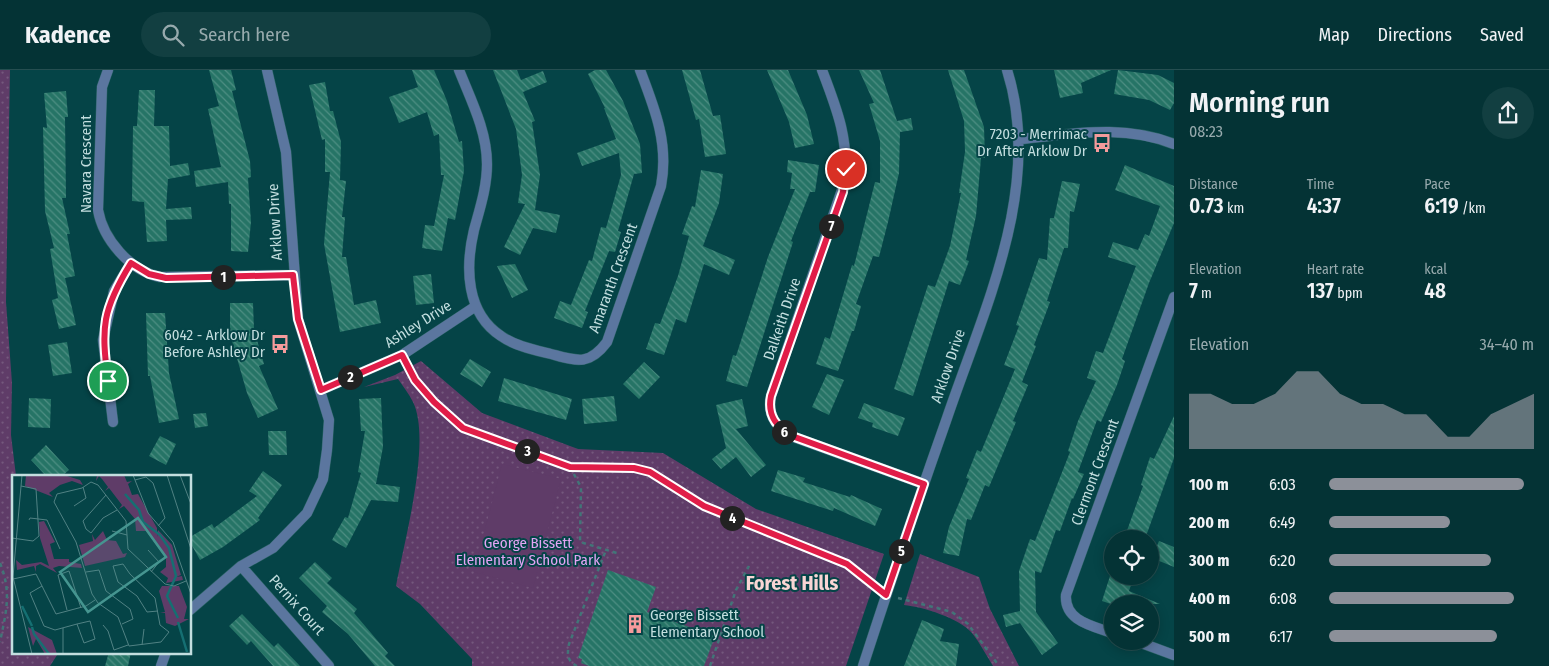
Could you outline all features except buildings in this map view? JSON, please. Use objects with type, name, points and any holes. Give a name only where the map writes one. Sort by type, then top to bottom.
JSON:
[{"type":"street","name":"Navara Crescent","points":[[108,70],[102,87],[98,210],[109,238],[131,263],[149,274],[166,278],[293,275]]},
{"type":"street","name":"Arklow Drive","points":[[191,609],[241,566],[273,548],[307,513],[323,479],[329,420],[298,319],[293,275],[286,152],[267,70]]},
{"type":"street","name":"Amaranth Crescent","points":[[459,70],[476,112],[487,150],[486,185],[474,232],[470,262],[469,281],[476,306],[484,321],[500,336],[555,355],[585,361],[597,354],[607,342],[659,194],[664,170],[662,131],[640,70]]},
{"type":"street","name":"Dalkeith Drive","points":[[822,70],[844,130],[846,153],[844,184],[771,396],[770,408],[774,422],[792,436],[924,484]]},
{"type":"street","name":"Arklow Drive","points":[[864,666],[886,595],[1012,221],[1020,139],[1013,89],[1007,70]]},
{"type":"street","points":[[1020,139],[1124,131],[1174,144]]},
{"type":"street","points":[[114,422],[103,340],[114,291],[131,263]]},
{"type":"street","name":"Clermont Crescent","points":[[1104,630],[1074,617],[1067,605],[1066,595],[1174,297]]},
{"type":"street","name":"Ashley Drive","points":[[321,390],[402,355],[476,306]]},
{"type":"street","name":"Pernix Court","points":[[241,566],[329,666]]},
{"type":"street","points":[[1159,649],[1174,655]]},
{"type":"street","points":[[161,666],[165,654]]},
{"type":"path","points":[[402,355],[415,380],[434,402],[463,428],[570,467],[634,468],[650,472],[704,506],[847,564],[886,595],[952,612],[968,624],[999,666]]},
{"type":"path","points":[[570,467],[581,487],[580,542],[620,554]]},
{"type":"path","points":[[577,666],[571,663],[567,654],[569,644],[606,550]]},
{"type":"path","points":[[0,563],[6,579],[9,596],[0,642]]},
{"type":"path","points":[[710,666],[736,590],[749,566]]},
{"type":"green space","points":[[0,70],[10,70],[6,302],[12,383],[11,435],[16,475],[12,475],[12,654],[58,654],[50,666],[0,666]]},
{"type":"green space","name":"George Bissett Elementary School Park","points":[[421,361],[482,413],[578,449],[663,453],[756,509],[884,554],[846,666],[472,666],[472,659],[420,604],[396,586],[415,492],[418,466],[418,419],[413,402],[398,379],[364,387],[395,375]]},
{"type":"green space","points":[[502,464],[561,479],[533,588],[474,572]]},
{"type":"green space","points":[[920,554],[979,577],[990,609],[1019,666],[993,666],[972,633],[959,623],[940,614],[904,605]]},
{"type":"place","name":"7203 - Merrimac Dr After Arklow Dr","points":[[1102,143]]},
{"type":"place","name":"6042 - Arklow Dr Before Ashley Dr","points":[[280,344]]},
{"type":"place","name":"George Bissett Elementary School","points":[[635,624]]},
{"type":"district","name":"Forest Hills","points":[[792,583]]},
{"type":"route","points":[[108,381],[103,340],[104,329],[114,291],[131,263],[149,274],[166,278],[293,275],[298,319],[321,390],[402,355],[415,380],[434,402],[463,428],[570,467],[634,468],[650,472],[704,506],[739,522],[826,554],[847,564],[886,595],[924,484],[798,439],[779,428],[772,418],[770,408],[771,396],[843,192],[846,169]]}]
